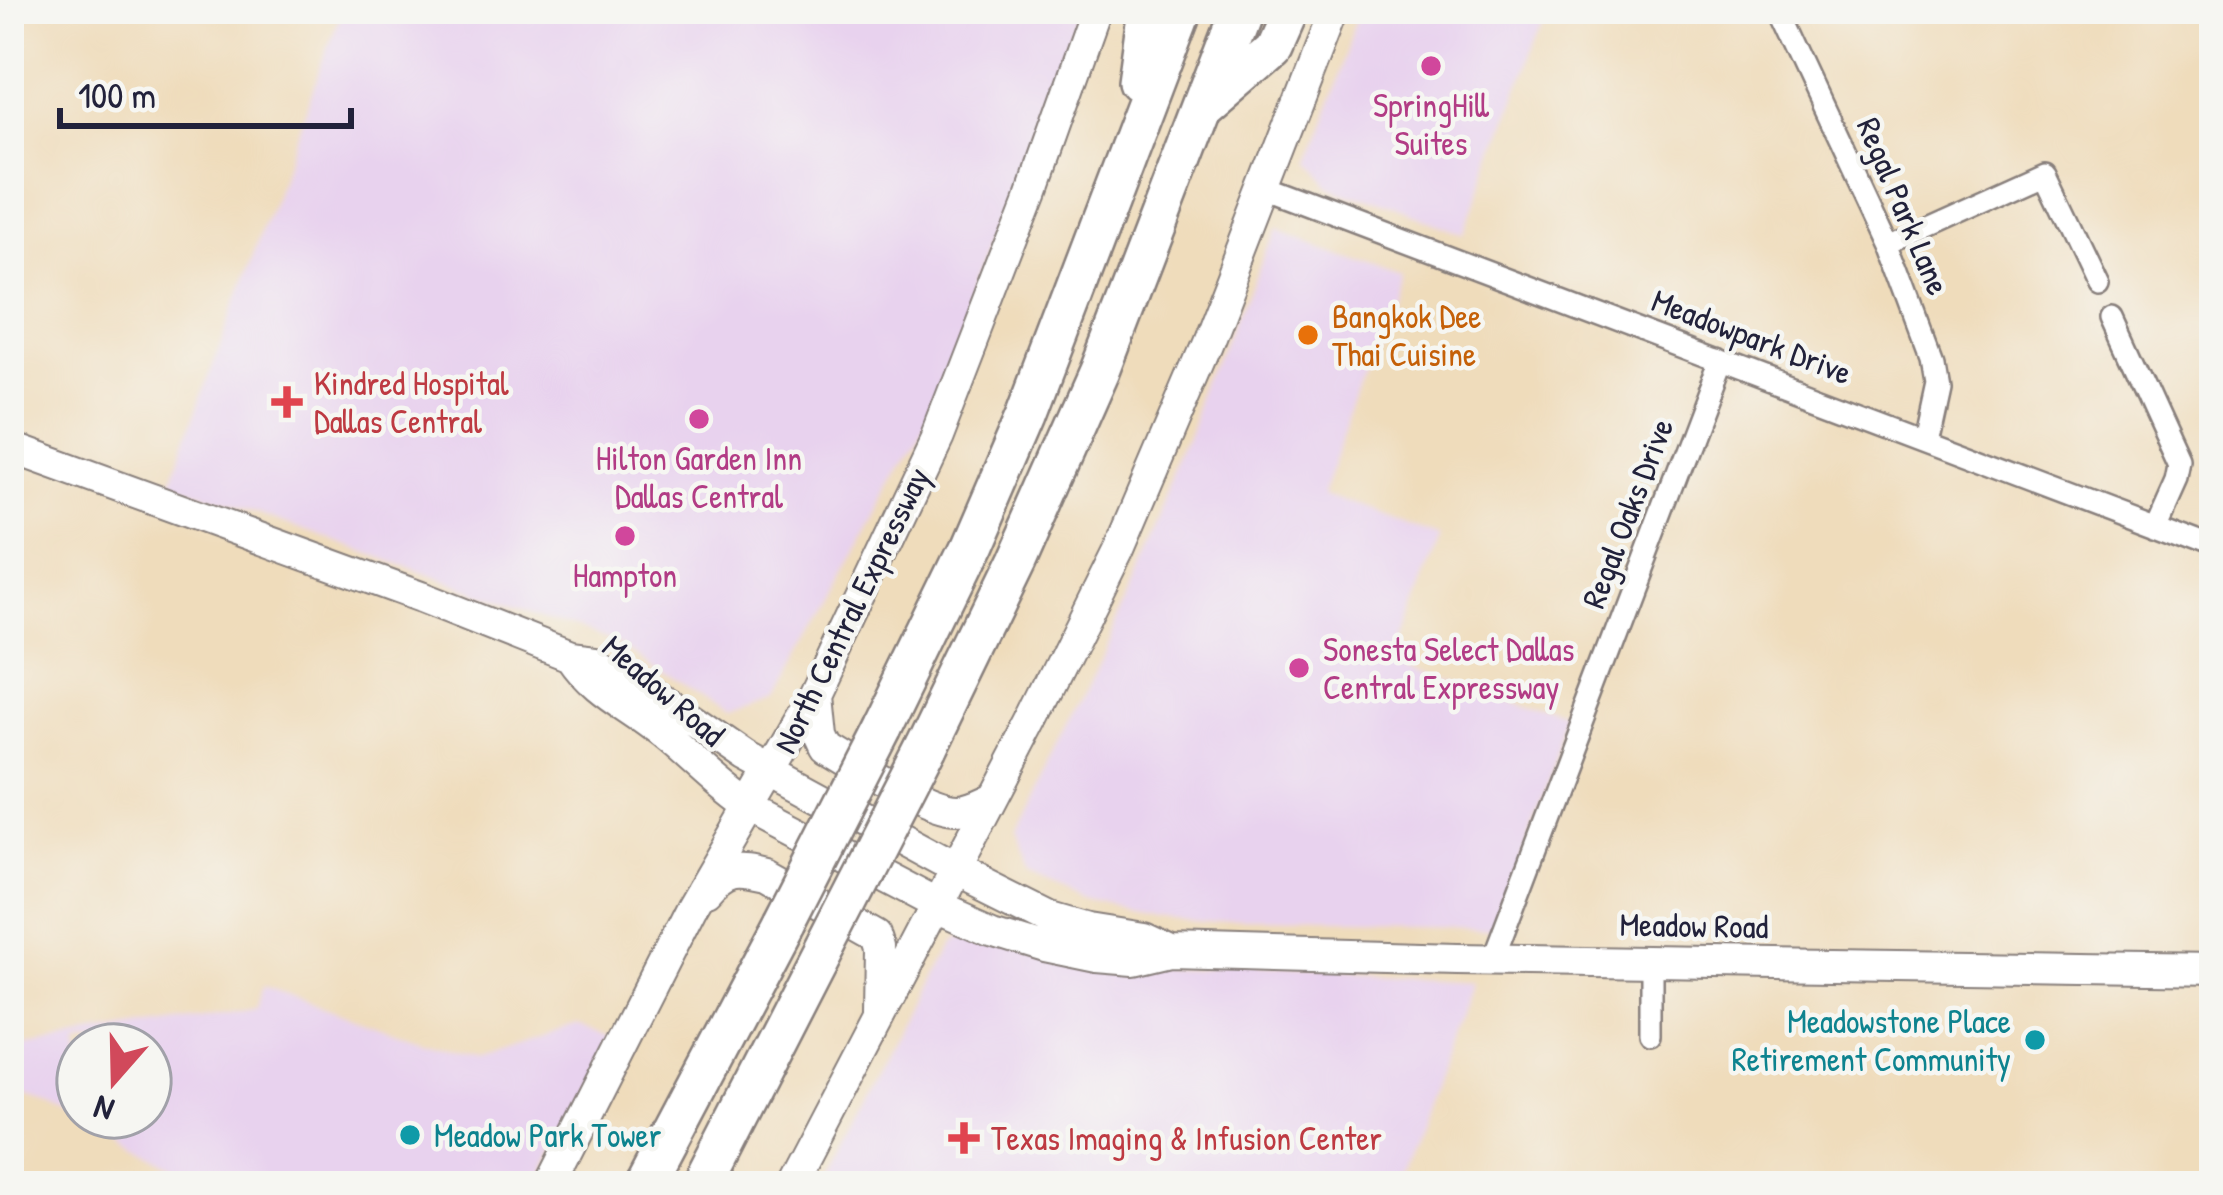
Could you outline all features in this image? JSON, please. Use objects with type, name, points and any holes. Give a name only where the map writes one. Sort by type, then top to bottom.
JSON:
[{"type":"highway","points":[[1129,150],[1148,9]]},
{"type":"highway","points":[[644,1186],[883,729],[971,546],[1028,414],[1182,9]]},
{"type":"highway","points":[[701,1186],[996,605],[1135,286],[1239,9]]},
{"type":"highway","points":[[1204,104],[1272,45],[1288,9]]},
{"type":"main road","name":"North Central Expressway","points":[[550,1186],[691,908],[815,694],[937,435],[1096,9]]},
{"type":"main road","points":[[791,1186],[1119,548],[1206,344],[1336,9]]},
{"type":"main road","name":"Meadow Road","points":[[9,447],[570,656],[596,659],[746,757],[956,871],[1050,918],[1144,938],[1172,951]]},
{"type":"main road","name":"Meadow Road","points":[[570,656],[584,677],[750,807],[938,906],[992,930],[1078,953],[1134,960],[1172,951],[2214,971]]},
{"type":"main road","points":[[815,694],[825,747],[948,812],[963,812],[991,800]]},
{"type":"main road","points":[[691,908],[718,877],[731,869],[747,869],[767,874],[877,936],[880,1017]]},
{"type":"street","name":"Regal Park Lane","points":[[1779,9],[1888,242],[1931,358],[1935,381],[1923,436]]},
{"type":"street","points":[[1888,242],[2045,172],[2096,281]]},
{"type":"street","name":"Meadowpark Drive","points":[[1267,189],[2214,548]]},
{"type":"street","points":[[2112,317],[2179,464],[2155,526]]},
{"type":"street","name":"Regal Oaks Drive","points":[[1493,959],[1720,360]]},
{"type":"street","points":[[1649,1035],[1650,960]]},
{"type":"shaded area","points":[[342,9],[1082,9],[931,407],[771,698],[727,714],[624,645],[171,482]]},
{"type":"shaded area","points":[[1359,9],[1548,9],[1465,235],[1328,182],[1304,156]]},
{"type":"shaded area","points":[[1276,228],[1399,272],[1318,493],[1440,538],[1396,660],[1570,723],[1495,928],[1244,925],[1162,917],[1094,904],[1026,876],[1010,839],[1137,581],[1196,446]]},
{"type":"shaded area","points":[[967,935],[1086,964],[1472,982],[1396,1186],[819,1186],[939,949]]},
{"type":"shaded area","points":[[264,986],[477,1058],[579,1025],[614,1038],[534,1186],[210,1186],[122,1141],[174,1141],[174,1023],[256,1008]]},
{"type":"shaded area","points":[[54,1042],[54,1107],[9,1092],[9,1049]]},
{"type":"place","name":"SpringHill Suites","points":[[1431,66]]},
{"type":"place","name":"Bangkok Dee Thai Cuisine","points":[[1308,335]]},
{"type":"place","name":"Kindred Hospital Dallas Central","points":[[287,402]]},
{"type":"place","name":"Hilton Garden Inn Dallas Central","points":[[699,419]]},
{"type":"place","name":"Hampton","points":[[625,536]]},
{"type":"place","name":"Sonesta Select Dallas Central Expressway","points":[[1299,668]]},
{"type":"place","name":"Meadowstone Place Retirement Community","points":[[2035,1040]]},
{"type":"place","name":"Meadow Park Tower","points":[[410,1135]]},
{"type":"place","name":"Texas Imaging & Infusion Center","points":[[964,1138]]}]
